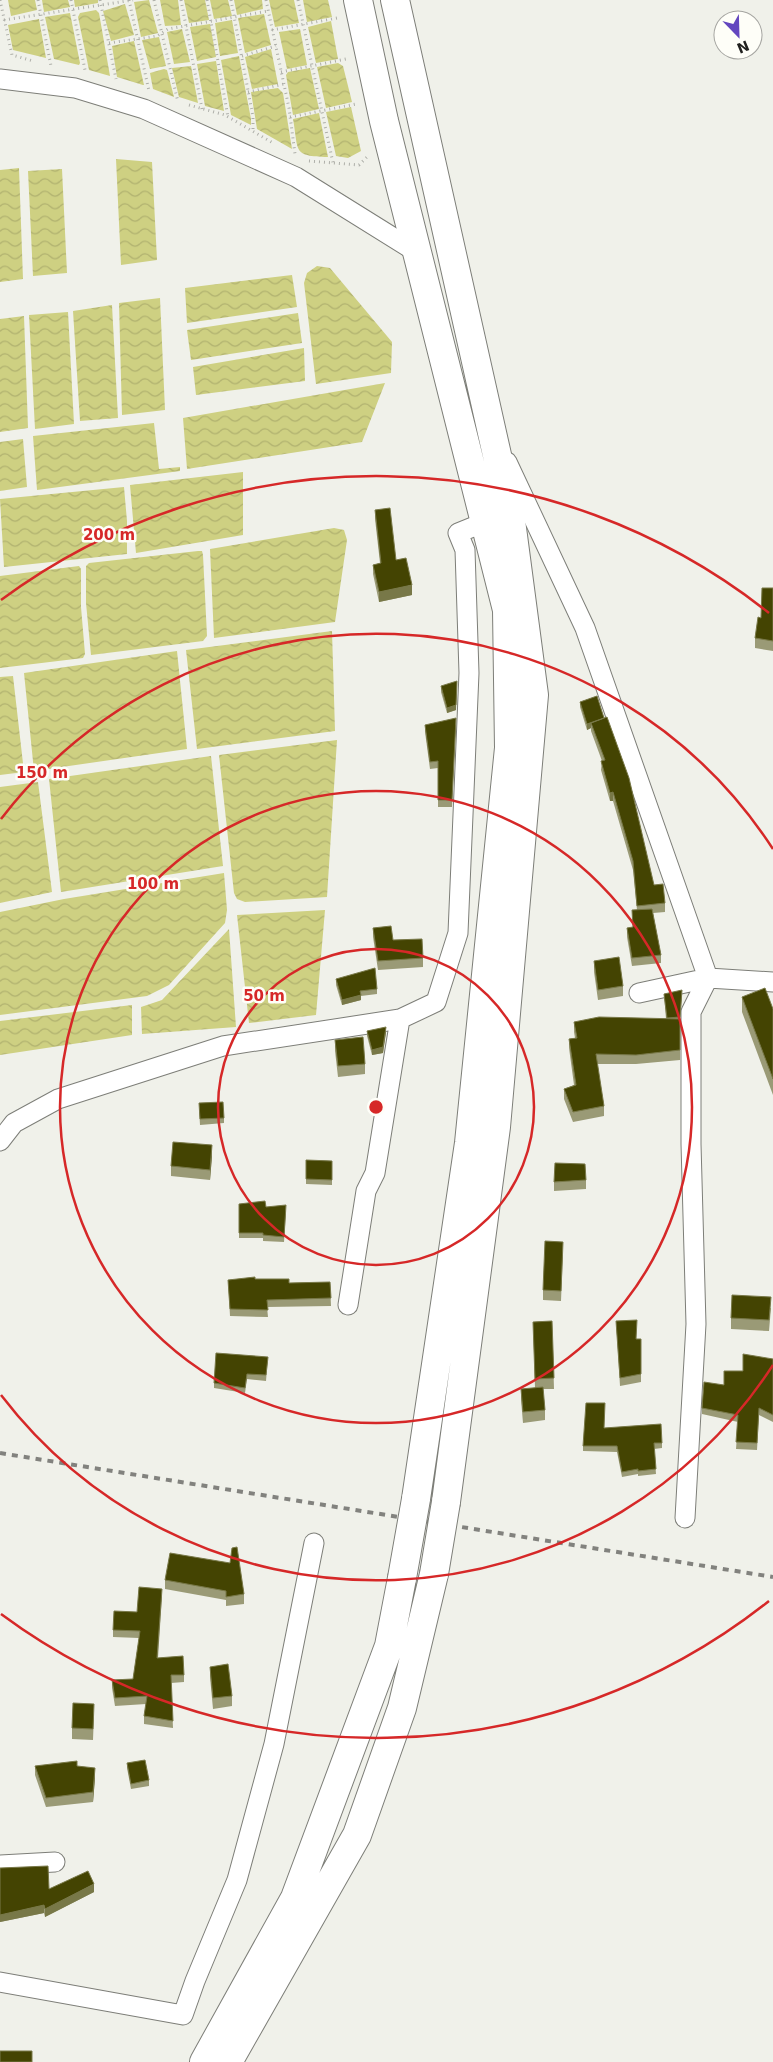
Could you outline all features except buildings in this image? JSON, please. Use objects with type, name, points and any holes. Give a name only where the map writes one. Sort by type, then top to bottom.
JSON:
[{"type":"main road","points":[[204,2062],[295,1898],[389,1646],[416,1499],[469,1143],[509,748],[507,610],[489,422],[394,0]]},
{"type":"main road","points":[[228,2062],[357,1835],[402,1708],[434,1574],[446,1502],[496,1127],[534,695],[498,517],[418,253],[384,121],[347,4]]},
{"type":"street","points":[[0,79],[75,88],[144,108],[296,177],[418,253]]},
{"type":"street","points":[[489,422],[585,628],[708,978],[691,1012],[691,1144],[696,1324],[685,1518]]},
{"type":"street","points":[[0,1142],[14,1123],[58,1098],[223,1046],[400,1019],[436,1002],[458,933],[469,673],[465,550],[458,533],[498,517]]},
{"type":"street","points":[[639,993],[708,978],[773,982]]},
{"type":"street","points":[[348,1305],[366,1191],[375,1173],[400,1019]]},
{"type":"street","points":[[0,1982],[184,2015],[195,1981],[237,1880],[274,1744],[314,1543]]},
{"type":"street","points":[[0,1864],[55,1862]]},
{"type":"path","points":[[0,0],[12,55],[36,62]]},
{"type":"path","points":[[38,0],[52,66]]},
{"type":"path","points":[[71,0],[86,76]]},
{"type":"path","points":[[100,0],[117,85]]},
{"type":"path","points":[[129,0],[150,94],[142,92]]},
{"type":"path","points":[[4,20],[133,0]]},
{"type":"path","points":[[154,0],[178,102]]},
{"type":"path","points":[[180,0],[202,109]]},
{"type":"path","points":[[207,0],[228,117]]},
{"type":"path","points":[[231,0],[242,56],[253,130]]},
{"type":"path","points":[[266,0],[284,84],[295,158],[288,153]]},
{"type":"path","points":[[298,0],[332,163]]},
{"type":"path","points":[[272,30],[337,18],[347,4]]},
{"type":"path","points":[[109,43],[157,36],[168,29],[268,11]]},
{"type":"path","points":[[337,18],[339,26]]},
{"type":"path","points":[[242,56],[276,46]]},
{"type":"path","points":[[344,50],[348,68]]},
{"type":"path","points":[[281,72],[346,58]]},
{"type":"path","points":[[44,64],[60,69]]},
{"type":"path","points":[[248,92],[284,84]]},
{"type":"path","points":[[354,95],[358,113]]},
{"type":"path","points":[[168,99],[228,117],[281,148]]},
{"type":"path","points":[[290,117],[356,104]]},
{"type":"path","points":[[301,161],[359,165],[367,156]]},
{"type":"water","points":[[8,0],[35,0],[37,10],[11,16]]},
{"type":"water","points":[[42,0],[68,0],[70,7],[44,12]]},
{"type":"water","points":[[74,0],[98,0],[98,3],[75,7]]},
{"type":"water","points":[[149,0],[158,33],[141,37],[134,2]]},
{"type":"water","points":[[160,0],[178,0],[181,25],[165,26]]},
{"type":"water","points":[[184,0],[205,0],[209,20],[189,23]]},
{"type":"water","points":[[210,0],[228,0],[232,16],[214,19]]},
{"type":"water","points":[[234,0],[262,0],[263,9],[237,15]]},
{"type":"water","points":[[269,0],[294,0],[299,23],[275,27]]},
{"type":"water","points":[[303,0],[328,0],[332,17],[307,22]]},
{"type":"water","points":[[125,4],[134,35],[111,41],[103,11]]},
{"type":"water","points":[[96,10],[99,13],[110,76],[89,70],[78,17],[80,13]]},
{"type":"water","points":[[70,13],[79,65],[54,59],[45,17]]},
{"type":"water","points":[[264,14],[271,45],[245,53],[238,18]]},
{"type":"water","points":[[39,19],[46,58],[13,50],[8,25]]},
{"type":"water","points":[[232,20],[238,53],[220,56],[215,23]]},
{"type":"water","points":[[331,21],[338,59],[316,63],[308,27]]},
{"type":"water","points":[[210,24],[216,57],[197,61],[190,27]]},
{"type":"water","points":[[182,29],[190,62],[174,64],[167,32]]},
{"type":"water","points":[[300,29],[307,65],[287,69],[279,32]]},
{"type":"water","points":[[159,37],[166,66],[150,69],[142,40]]},
{"type":"water","points":[[134,41],[144,85],[117,77],[112,46]]},
{"type":"water","points":[[271,49],[278,84],[252,89],[245,57]]},
{"type":"water","points":[[239,56],[251,125],[231,115],[221,60]]},
{"type":"water","points":[[216,61],[224,111],[205,106],[197,64]]},
{"type":"water","points":[[338,63],[343,66],[352,102],[326,108],[317,67]]},
{"type":"water","points":[[191,66],[198,103],[179,97],[172,68]]},
{"type":"water","points":[[310,68],[319,109],[293,115],[286,75],[288,72]]},
{"type":"water","points":[[164,69],[167,70],[174,97],[153,89],[150,73]]},
{"type":"water","points":[[278,88],[283,93],[292,149],[257,129],[251,92]]},
{"type":"water","points":[[351,107],[361,151],[348,158],[336,156],[326,112]]},
{"type":"water","points":[[319,113],[328,157],[308,155],[299,150],[297,145],[293,119]]},
{"type":"water","points":[[116,159],[152,162],[157,260],[121,265]]},
{"type":"water","points":[[19,168],[23,279],[0,282],[0,170]]},
{"type":"water","points":[[62,169],[67,273],[33,276],[28,171]]},
{"type":"water","points":[[317,266],[330,268],[392,342],[391,373],[316,384],[304,283],[307,273]]},
{"type":"water","points":[[292,275],[297,307],[187,323],[185,288]]},
{"type":"water","points":[[160,298],[165,410],[122,415],[119,303]]},
{"type":"water","points":[[112,305],[118,418],[80,421],[73,311]]},
{"type":"water","points":[[68,312],[74,424],[35,429],[29,315]]},
{"type":"water","points":[[298,313],[302,343],[191,360],[187,330]]},
{"type":"water","points":[[24,316],[28,428],[0,432],[0,319]]},
{"type":"water","points":[[304,348],[305,381],[196,395],[193,367]]},
{"type":"water","points":[[385,383],[362,442],[187,469],[183,418]]},
{"type":"water","points":[[154,423],[159,469],[180,467],[180,471],[37,490],[33,436]]},
{"type":"water","points":[[23,439],[27,487],[0,491],[0,442]]},
{"type":"water","points":[[243,472],[243,535],[136,553],[130,485]]},
{"type":"water","points":[[124,487],[127,554],[4,567],[0,499]]},
{"type":"water","points":[[334,528],[344,530],[347,540],[335,622],[214,638],[210,549]]},
{"type":"water","points":[[202,551],[203,555],[207,636],[203,641],[91,655],[86,603],[86,566],[89,563]]},
{"type":"water","points":[[79,566],[81,569],[81,607],[85,654],[83,658],[0,668],[0,576]]},
{"type":"water","points":[[332,631],[335,731],[197,749],[186,650]]},
{"type":"water","points":[[177,651],[187,749],[34,771],[24,673]]},
{"type":"water","points":[[13,676],[24,772],[0,775],[0,677]]},
{"type":"water","points":[[337,740],[327,897],[245,902],[237,899],[234,893],[219,755]]},
{"type":"water","points":[[211,756],[223,866],[61,892],[49,779]]},
{"type":"water","points":[[38,782],[52,892],[0,903],[0,787]]},
{"type":"water","points":[[224,873],[227,910],[225,923],[169,985],[147,996],[0,1015],[0,912],[64,899]]},
{"type":"water","points":[[325,910],[316,1015],[249,1023],[237,915]]},
{"type":"water","points":[[229,929],[236,1027],[142,1034],[141,1007],[162,1000]]},
{"type":"water","points":[[132,1005],[132,1035],[0,1055],[0,1021]]},
{"type":"railway","points":[[0,1453],[773,1577]]}]
